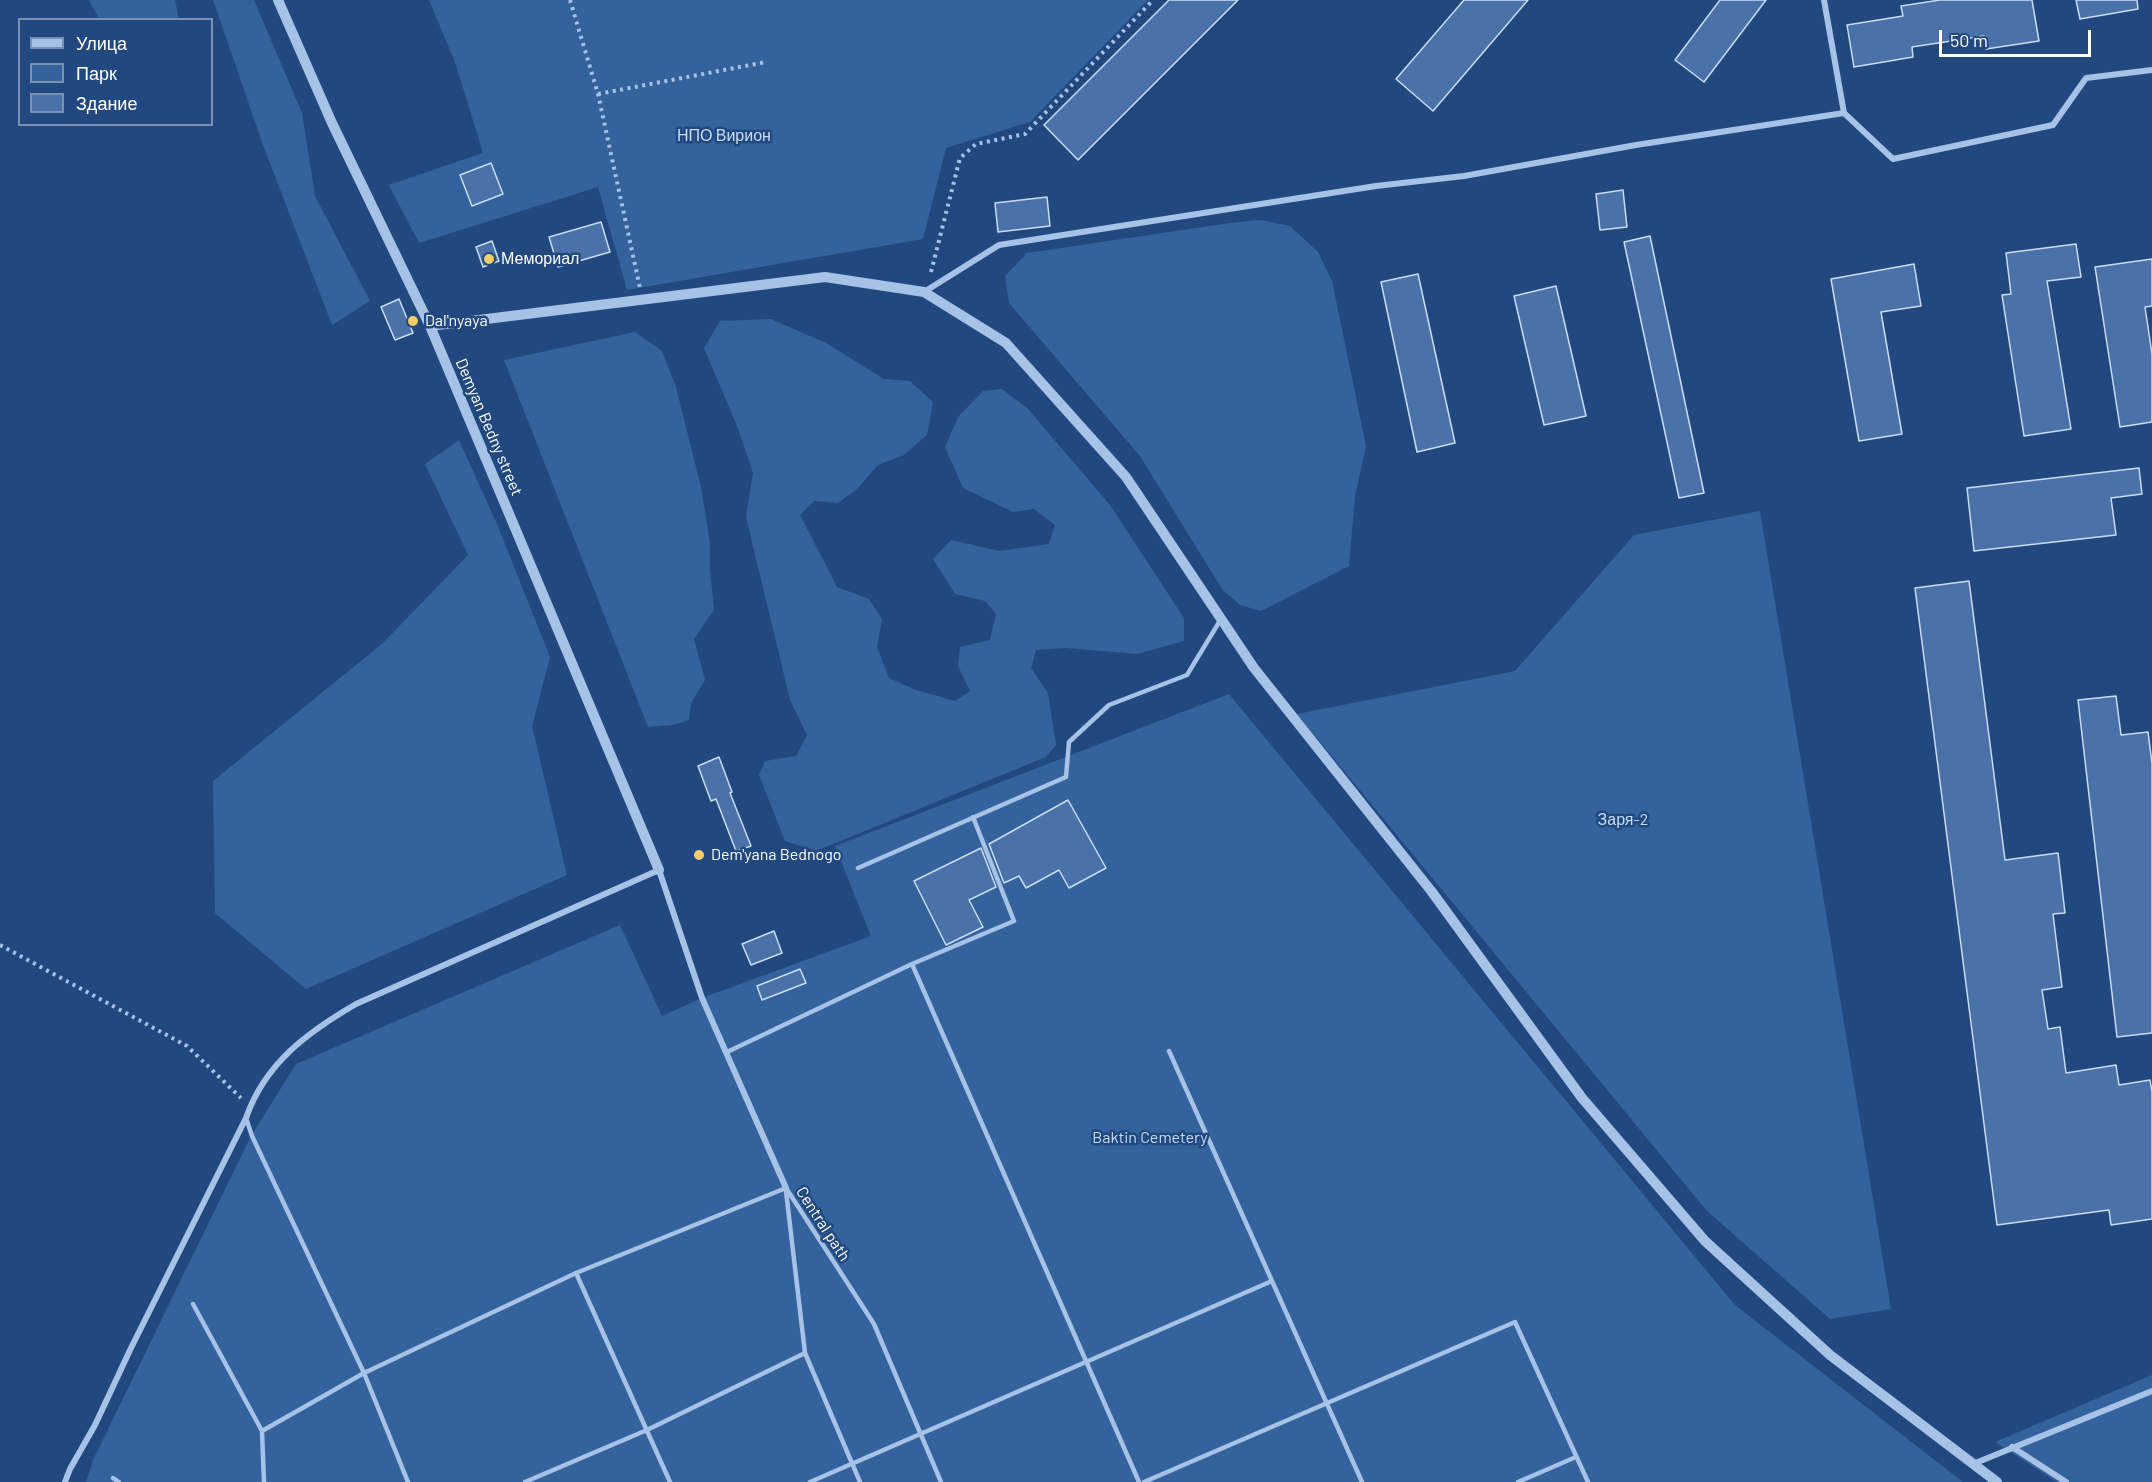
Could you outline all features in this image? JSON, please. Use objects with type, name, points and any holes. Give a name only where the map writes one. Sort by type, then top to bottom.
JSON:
[{"type":"street","name":"Demyan Bedny street","points":[[278,0],[332,123],[430,326],[659,870]]},
{"type":"street","points":[[1824,0],[1844,113],[1893,159],[2053,125],[2086,78],[2152,70]]},
{"type":"street","points":[[924,292],[999,246],[1376,186],[1464,176],[1636,145],[1844,113]]},
{"type":"street","points":[[430,326],[825,277],[924,292],[1006,344],[1126,477],[1254,668],[1432,892],[1582,1098],[1706,1241],[1830,1355],[1997,1482]]},
{"type":"street","points":[[65,1482],[250,1106],[282,1056],[320,1025],[356,1004],[659,870],[702,998],[786,1188]]},
{"type":"street","points":[[1972,1464],[2152,1391]]},
{"type":"street","points":[[2012,1447],[2066,1482]]},
{"type":"lane","points":[[858,868],[1066,777],[1070,742],[1109,705],[1187,675],[1221,619]]},
{"type":"lane","points":[[727,1052],[912,964],[1014,921],[973,817]]},
{"type":"lane","points":[[912,964],[1138,1482]]},
{"type":"lane","points":[[1169,1051],[1362,1482]]},
{"type":"lane","points":[[246,1118],[252,1136],[364,1373],[408,1482]]},
{"type":"lane","points":[[262,1431],[364,1373],[576,1273],[786,1188]]},
{"type":"lane","name":"Central path","points":[[786,1188],[805,1353],[860,1482]]},
{"type":"lane","name":"Central path","points":[[786,1188],[874,1324],[941,1482]]},
{"type":"lane","points":[[576,1273],[670,1482]]},
{"type":"lane","points":[[810,1482],[1272,1281]]},
{"type":"lane","points":[[193,1304],[262,1431],[264,1482]]},
{"type":"lane","points":[[1144,1482],[1515,1322],[1588,1482]]},
{"type":"lane","points":[[525,1482],[647,1430],[805,1353]]},
{"type":"lane","points":[[1518,1482],[1576,1457]]},
{"type":"lane","points":[[113,1478],[119,1482]]},
{"type":"path","points":[[570,0],[598,94],[642,299]]},
{"type":"path","points":[[924,292],[936,256],[960,158],[976,144],[1025,134],[1152,0]]},
{"type":"path","points":[[598,94],[766,62]]},
{"type":"path","points":[[0,945],[187,1046],[250,1106]]},
{"type":"green space","points":[[89,0],[175,0],[179,18],[98,18]]},
{"type":"green space","points":[[213,0],[254,0],[302,113],[315,196],[370,301],[332,325],[263,145]]},
{"type":"green space","name":"НПО Вирион","points":[[429,0],[1148,0],[1030,122],[946,148],[923,239],[627,290],[598,187],[419,243],[389,185],[483,153],[455,62]]},
{"type":"green space","points":[[1261,220],[1290,226],[1318,252],[1332,281],[1366,446],[1355,496],[1349,566],[1261,611],[1240,605],[1222,589],[1140,456],[1009,303],[1005,276],[1027,253]]},
{"type":"green space","points":[[771,319],[826,343],[884,379],[910,381],[933,402],[927,435],[904,455],[878,465],[857,489],[838,503],[814,501],[800,515],[837,587],[869,599],[882,619],[877,647],[889,678],[916,690],[955,701],[970,691],[958,666],[960,647],[990,640],[996,614],[985,601],[955,594],[933,559],[951,540],[999,551],[1049,544],[1055,525],[1034,509],[1013,512],[963,488],[945,447],[958,417],[983,391],[1002,389],[1028,409],[1110,505],[1184,618],[1184,641],[1137,654],[1066,648],[1036,650],[1031,668],[1048,693],[1056,745],[1046,757],[816,851],[785,841],[759,775],[765,761],[796,756],[807,735],[790,700],[746,517],[753,473],[737,426],[704,348],[720,321]]},
{"type":"green space","points":[[635,332],[662,351],[676,387],[701,487],[710,543],[714,610],[694,639],[705,680],[691,703],[689,720],[673,725],[648,727],[504,360]]},
{"type":"green space","points":[[459,440],[497,524],[550,657],[532,726],[567,875],[306,989],[215,913],[213,781],[383,643],[468,555],[425,464]]},
{"type":"green space","name":"Заря-2","points":[[1760,511],[1891,1309],[1830,1319],[1707,1211],[1297,714],[1515,671],[1634,535]]},
{"type":"green space","name":"Baktin Cemetery","points":[[1229,694],[1735,1305],[1963,1482],[86,1482],[93,1460],[251,1136],[296,1064],[620,925],[662,1016],[702,998],[871,936],[835,846]]},
{"type":"green space","points":[[2152,1375],[2152,1482],[2057,1482],[1995,1442]]},
{"type":"building","points":[[1169,0],[1238,0],[1078,160],[1044,125]]},
{"type":"building","points":[[1464,0],[1528,0],[1433,111],[1396,79]]},
{"type":"building","points":[[1720,0],[1766,0],[1704,82],[1675,60]]},
{"type":"building","points":[[1940,0],[2032,0],[2039,41],[1986,49],[1984,36],[1912,47],[1913,57],[1854,67],[1847,25],[1903,16],[1901,6]]},
{"type":"building","points":[[2076,0],[2137,0],[2138,9],[2080,19]]},
{"type":"building","points":[[491,163],[503,194],[472,206],[460,175]]},
{"type":"building","points":[[1623,190],[1627,227],[1600,230],[1596,194]]},
{"type":"building","points":[[1047,197],[1050,226],[998,232],[995,203]]},
{"type":"building","points":[[601,222],[610,252],[558,267],[549,237]]},
{"type":"building","points":[[1650,236],[1704,493],[1679,498],[1624,242]]},
{"type":"building","points":[[492,241],[499,261],[483,267],[476,247]]},
{"type":"building","points":[[2076,244],[2081,277],[2047,281],[2071,429],[2024,436],[2002,295],[2011,294],[2006,253]]},
{"type":"building","points":[[2152,259],[2152,306],[2145,307],[2152,354],[2152,422],[2120,427],[2095,267]]},
{"type":"building","points":[[1914,264],[1921,306],[1881,312],[1902,434],[1859,441],[1831,279]]},
{"type":"building","points":[[1418,274],[1455,443],[1417,452],[1381,282]]},
{"type":"building","points":[[1556,286],[1586,416],[1544,425],[1514,296]]},
{"type":"building","points":[[399,299],[413,333],[395,340],[381,307]]},
{"type":"building","points":[[2139,468],[2142,494],[2111,498],[2116,535],[1974,551],[1967,488]]},
{"type":"building","points":[[1969,581],[2005,860],[2058,853],[2065,913],[2053,914],[2062,987],[2042,990],[2048,1029],[2060,1027],[2066,1073],[2116,1065],[2119,1085],[2150,1080],[2152,1092],[2152,1219],[2111,1225],[2109,1210],[1997,1225],[1915,588]]},
{"type":"building","points":[[2116,696],[2121,735],[2148,732],[2152,763],[2152,1033],[2117,1037],[2078,700]]},
{"type":"building","points":[[719,757],[732,792],[730,793],[751,846],[736,851],[716,799],[711,801],[698,766]]},
{"type":"building","points":[[1068,800],[1106,868],[1069,888],[1059,870],[1026,888],[1019,876],[1004,883],[989,844]]},
{"type":"building","points":[[981,848],[996,887],[969,900],[983,927],[946,945],[914,881]]},
{"type":"building","points":[[774,931],[782,953],[751,965],[742,944]]},
{"type":"building","points":[[800,969],[806,983],[762,1000],[757,986]]},
{"type":"place","name":"Мемориал","points":[[489,259]]},
{"type":"place","name":"Dal'nyaya","points":[[413,321]]},
{"type":"place","name":"Dem'yana Bednogo","points":[[699,855]]}]
